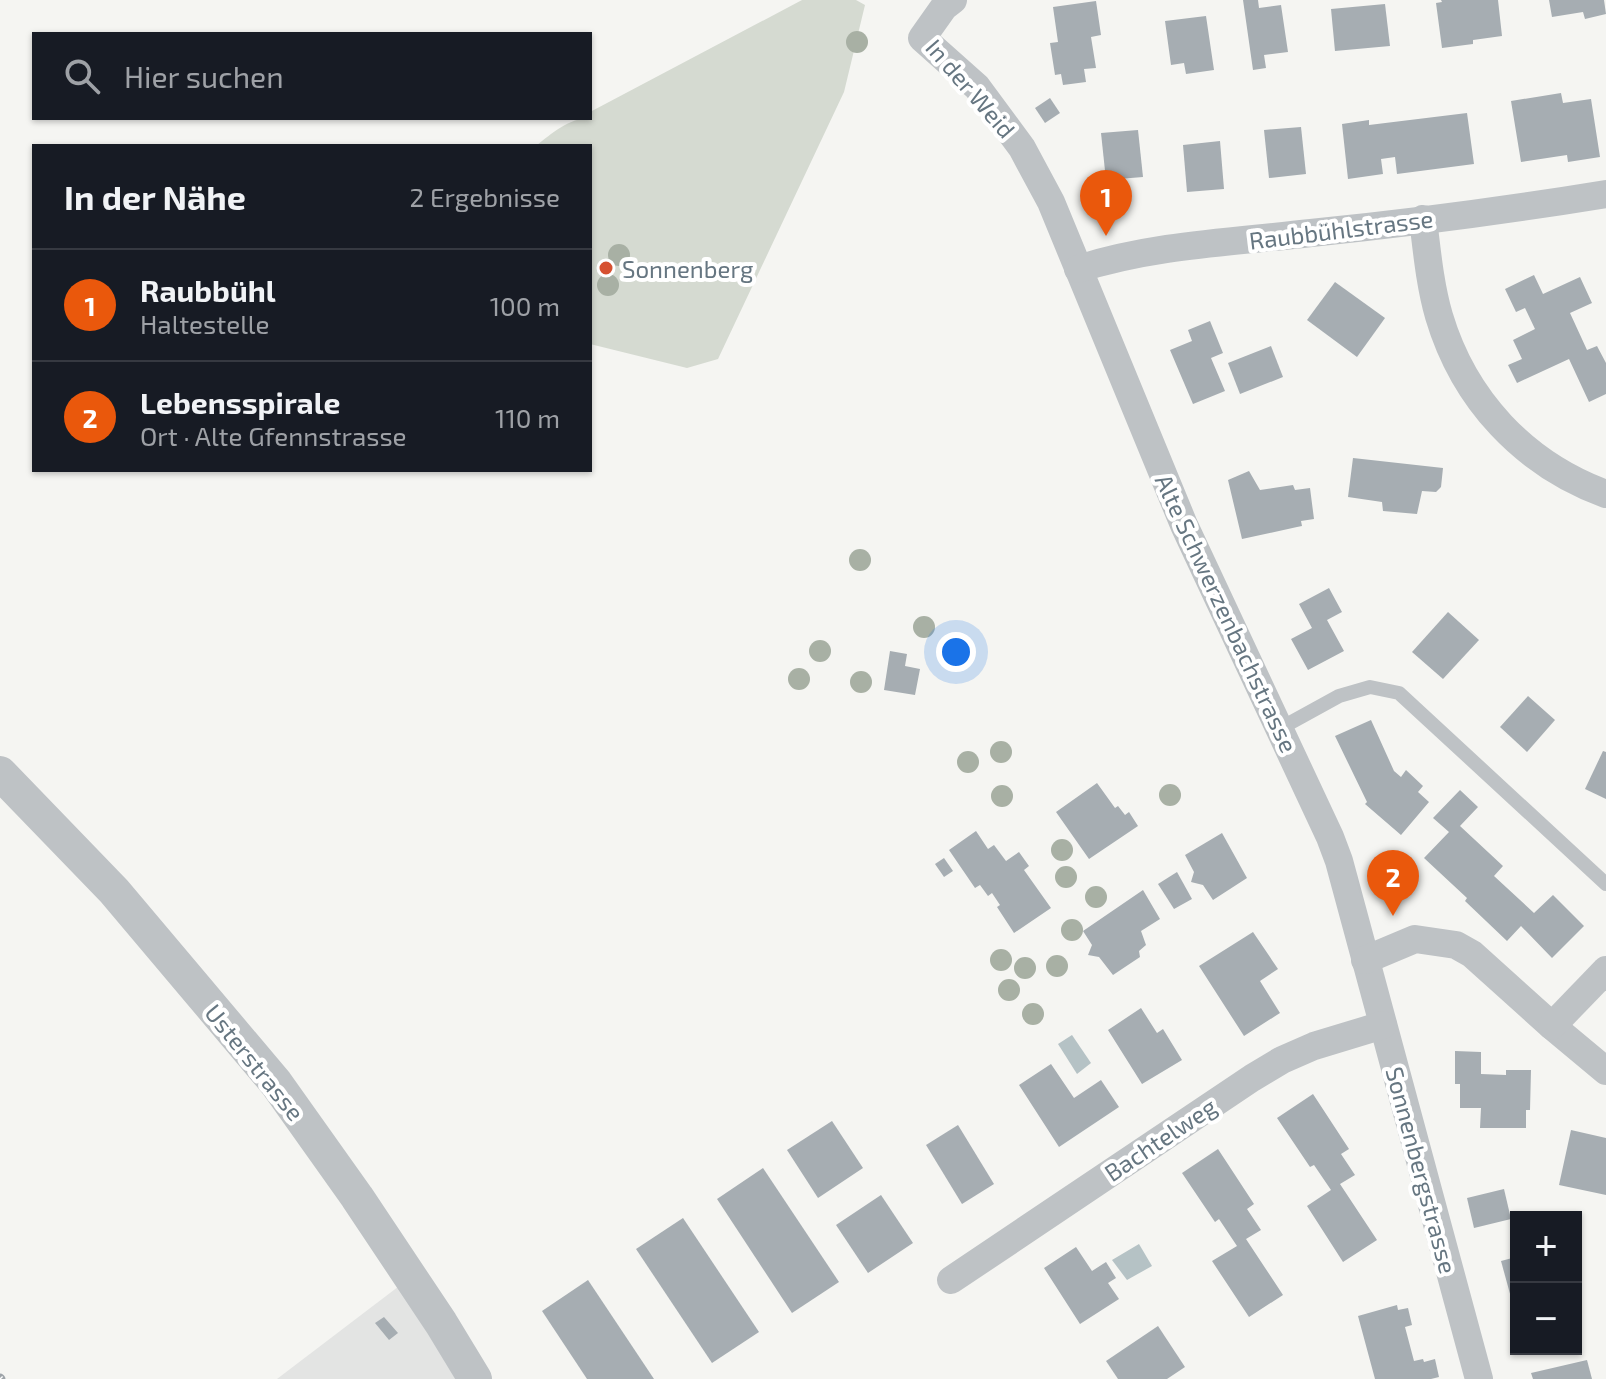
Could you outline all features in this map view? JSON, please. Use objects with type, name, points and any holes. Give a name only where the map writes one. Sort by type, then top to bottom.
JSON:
[{"type":"street","name":"In der Weid","points":[[953,0],[944,7],[922,38],[977,87],[1022,148],[1051,202],[1078,269]]},
{"type":"street","name":"Raubbühlstrasse","points":[[1078,269],[1105,260],[1161,250],[1340,230],[1606,194]]},
{"type":"street","points":[[1423,219],[1430,278],[1439,315],[1465,379],[1485,408],[1525,449],[1549,467],[1606,494]]},
{"type":"street","name":"Alte Schwerzenbachstrasse","points":[[1078,269],[1184,525],[1330,837],[1365,960]]},
{"type":"street","name":"Usterstrasse","points":[[0,773],[114,891],[276,1083],[450,1336],[475,1379]]},
{"type":"street","points":[[1365,960],[1415,939],[1456,945],[1472,954],[1606,1071]]},
{"type":"street","name":"Sonnenbergstrasse","points":[[1365,960],[1479,1379]]},
{"type":"street","points":[[1552,1026],[1606,970]]},
{"type":"street","name":"Bachtelweg","points":[[951,1280],[1282,1060],[1314,1046],[1383,1025]]},
{"type":"lane","points":[[1279,729],[1349,693],[1370,687],[1399,693],[1606,884]]},
{"type":"shaded area","points":[[802,0],[856,0],[865,5],[844,92],[718,359],[687,368],[592,344],[592,144],[539,144],[561,127],[578,120],[592,120],[592,111]]},
{"type":"shaded area","points":[[1072,1035],[1091,1063],[1077,1074],[1058,1044]]},
{"type":"shaded area","points":[[1139,1244],[1152,1266],[1127,1280],[1112,1260]]},
{"type":"shaded area","points":[[411,1277],[475,1379],[277,1379]]},
{"type":"building","points":[[1243,0],[1258,0],[1259,8],[1281,5],[1288,52],[1264,55],[1266,68],[1253,70]]},
{"type":"building","points":[[1441,0],[1498,0],[1502,36],[1442,48],[1436,3]]},
{"type":"building","points":[[1549,0],[1604,0],[1606,14],[1585,19],[1583,12],[1552,17]]},
{"type":"building","points":[[1096,1],[1101,35],[1091,37],[1096,68],[1084,69],[1086,82],[1063,85],[1061,74],[1055,75],[1050,43],[1058,42],[1053,7]]},
{"type":"building","points":[[1385,4],[1390,46],[1335,51],[1331,9]]},
{"type":"building","points":[[1206,16],[1214,70],[1186,74],[1184,63],[1171,65],[1165,21]]},
{"type":"building","points":[[1561,93],[1563,103],[1591,99],[1600,157],[1568,162],[1567,155],[1521,162],[1511,101]]},
{"type":"building","points":[[1050,98],[1060,113],[1045,123],[1035,108]]},
{"type":"building","points":[[1467,113],[1474,164],[1397,174],[1395,157],[1381,159],[1383,174],[1348,179],[1342,124],[1369,120],[1369,125]]},
{"type":"building","points":[[1301,127],[1306,174],[1269,178],[1264,130]]},
{"type":"building","points":[[1138,130],[1143,177],[1106,180],[1101,133]]},
{"type":"building","points":[[1220,141],[1224,189],[1187,192],[1183,145]]},
{"type":"building","points":[[1534,275],[1543,294],[1580,277],[1592,303],[1570,313],[1587,350],[1597,346],[1606,363],[1606,394],[1589,402],[1569,359],[1517,383],[1508,365],[1522,359],[1513,340],[1535,329],[1525,308],[1516,312],[1505,289]]},
{"type":"building","points":[[1335,282],[1385,318],[1357,357],[1307,320]]},
{"type":"building","points":[[1210,321],[1223,353],[1211,358],[1225,391],[1193,404],[1170,350],[1192,341],[1188,330]]},
{"type":"building","points":[[1271,346],[1283,377],[1240,394],[1228,363]]},
{"type":"building","points":[[1353,458],[1443,468],[1441,487],[1436,492],[1422,491],[1417,514],[1383,511],[1382,502],[1348,497]]},
{"type":"building","points":[[1249,471],[1260,490],[1293,485],[1295,490],[1310,488],[1314,519],[1301,521],[1302,526],[1242,539],[1228,480]]},
{"type":"building","points":[[1329,588],[1342,612],[1327,620],[1344,651],[1308,670],[1291,639],[1312,628],[1299,604]]},
{"type":"building","points":[[1448,612],[1479,640],[1443,679],[1412,652]]},
{"type":"building","points":[[890,651],[907,654],[905,666],[920,669],[915,695],[884,690]]},
{"type":"building","points":[[1528,696],[1555,720],[1527,752],[1500,727]]},
{"type":"building","points":[[1371,720],[1394,771],[1401,777],[1406,770],[1423,786],[1418,792],[1429,802],[1401,835],[1365,804],[1367,802],[1335,736]]},
{"type":"building","points":[[1603,751],[1606,752],[1606,799],[1585,789]]},
{"type":"building","points":[[1097,783],[1115,808],[1118,806],[1125,815],[1129,812],[1138,826],[1089,859],[1056,812]]},
{"type":"building","points":[[1460,790],[1478,807],[1460,826],[1503,866],[1494,876],[1534,913],[1553,895],[1584,926],[1552,958],[1521,926],[1507,941],[1424,858],[1449,832],[1433,818]]},
{"type":"building","points":[[976,831],[988,849],[994,845],[1006,861],[1019,852],[1029,866],[1024,870],[1051,908],[1014,933],[992,893],[988,896],[980,885],[975,888],[949,850]]},
{"type":"building","points":[[1222,833],[1247,878],[1213,900],[1203,885],[1191,882],[1194,872],[1185,855]]},
{"type":"building","points":[[944,858],[953,871],[944,877],[935,864]]},
{"type":"building","points":[[1177,872],[1192,899],[1174,909],[1158,884]]},
{"type":"building","points":[[1143,890],[1160,919],[1141,931],[1146,945],[1139,951],[1140,957],[1113,975],[1099,957],[1088,955],[1092,945],[1083,931]]},
{"type":"building","points":[[1253,932],[1278,969],[1260,981],[1280,1013],[1244,1036],[1199,966]]},
{"type":"building","points":[[1141,1008],[1157,1033],[1163,1029],[1182,1060],[1142,1084],[1108,1030]]},
{"type":"building","points":[[1455,1051],[1481,1052],[1481,1074],[1506,1075],[1506,1070],[1531,1070],[1530,1110],[1526,1110],[1526,1128],[1480,1128],[1481,1108],[1460,1108],[1460,1084],[1455,1084]]},
{"type":"building","points":[[1051,1064],[1074,1098],[1101,1080],[1119,1107],[1059,1147],[1019,1085]]},
{"type":"building","points":[[1313,1094],[1349,1149],[1341,1154],[1355,1175],[1340,1184],[1377,1240],[1343,1262],[1307,1206],[1331,1190],[1314,1165],[1310,1167],[1277,1118]]},
{"type":"building","points":[[832,1121],[863,1168],[818,1198],[787,1150]]},
{"type":"building","points":[[958,1125],[994,1184],[962,1204],[926,1145]]},
{"type":"building","points":[[1571,1130],[1606,1138],[1606,1195],[1559,1185]]},
{"type":"building","points":[[1218,1149],[1254,1204],[1247,1209],[1261,1230],[1246,1239],[1283,1295],[1249,1317],[1212,1261],[1237,1246],[1219,1219],[1215,1222],[1182,1173]]},
{"type":"building","points":[[763,1168],[839,1282],[792,1313],[717,1199]]},
{"type":"building","points":[[1504,1189],[1510,1219],[1474,1228],[1467,1198]]},
{"type":"building","points":[[881,1195],[913,1243],[868,1273],[836,1225]]},
{"type":"building","points":[[683,1218],[759,1332],[712,1363],[636,1249]]},
{"type":"building","points":[[1076,1247],[1092,1271],[1106,1262],[1116,1278],[1108,1283],[1119,1299],[1080,1324],[1044,1268]]},
{"type":"building","points":[[1510,1259],[1510,1294],[1501,1261]]},
{"type":"building","points":[[588,1280],[654,1379],[587,1379],[542,1311]]},
{"type":"building","points":[[1397,1305],[1398,1310],[1408,1308],[1412,1325],[1405,1327],[1414,1361],[1435,1359],[1439,1377],[1375,1379],[1358,1316]]},
{"type":"building","points":[[384,1317],[398,1333],[389,1340],[375,1323]]},
{"type":"building","points":[[1158,1326],[1185,1367],[1167,1379],[1118,1379],[1106,1361]]},
{"type":"building","points":[[1587,1360],[1592,1379],[1533,1379],[1531,1373]]},
{"type":"place","name":"Raubbühl","points":[[1106,236]]},
{"type":"place","name":"Sonnenberg","points":[[606,268]]},
{"type":"place","name":"Lebensspirale","points":[[1393,916]]}]
